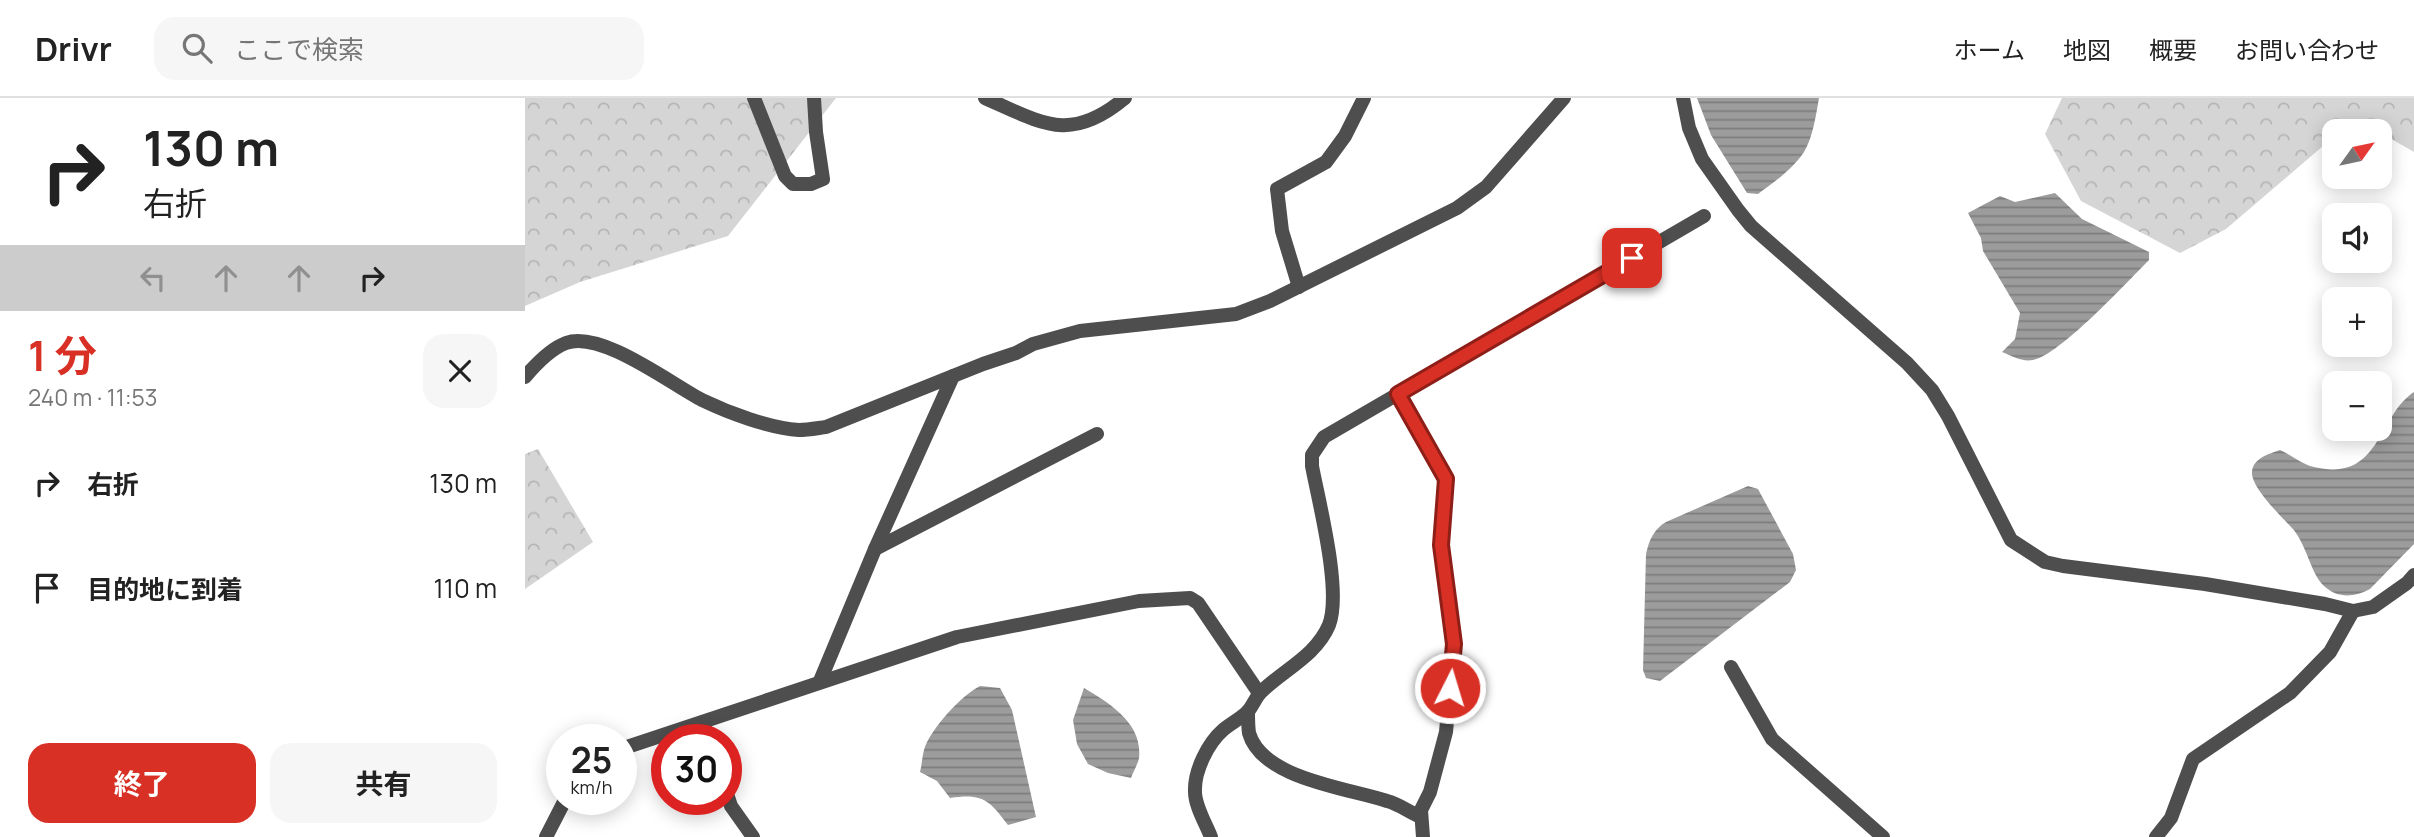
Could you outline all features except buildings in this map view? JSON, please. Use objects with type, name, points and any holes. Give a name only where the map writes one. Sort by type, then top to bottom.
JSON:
[{"type":"street","points":[[754,98],[785,176],[793,184],[811,184],[823,178],[814,98]]},
{"type":"street","points":[[985,98],[1035,120],[1059,127],[1088,123],[1125,98]]},
{"type":"street","points":[[1299,288],[1282,231],[1277,189],[1327,162],[1345,136],[1364,98]]},
{"type":"street","points":[[525,377],[540,360],[568,342],[591,343],[622,353],[702,400],[753,420],[800,430],[826,427],[1033,344],[1080,331],[1236,314],[1299,288],[1467,201],[1486,187],[1564,98]]},
{"type":"street","points":[[1683,98],[1689,128],[1702,159],[1751,226],[1907,363],[1932,390],[2011,540],[2045,562],[2063,566],[2206,584],[2353,611],[2373,607],[2414,575]]},
{"type":"street","points":[[1211,837],[1194,793],[1198,771],[1208,749],[1221,731],[1248,711],[1259,693],[1318,642],[1329,625],[1333,602],[1327,540],[1312,466],[1312,455],[1324,437],[1704,216]]},
{"type":"street","points":[[820,681],[875,549],[953,376]]},
{"type":"street","points":[[1398,394],[1446,479],[1441,545],[1454,644],[1446,732],[1430,792],[1421,810],[1423,837]]},
{"type":"street","points":[[875,549],[1097,434]]},
{"type":"street","points":[[637,744],[957,636],[1139,601],[1189,598],[1198,603],[1259,693]]},
{"type":"street","points":[[2156,837],[2171,818],[2193,759],[2290,693],[2330,652],[2353,611]]},
{"type":"street","points":[[1731,667],[1772,739],[1883,837]]},
{"type":"street","points":[[1248,711],[1249,734],[1272,762],[1296,775],[1390,802],[1422,817]]},
{"type":"street","points":[[546,837],[557,815]]},
{"type":"street","points":[[737,815],[753,837]]},
{"type":"green space","points":[[525,98],[836,98],[728,236],[580,282],[525,306]]},
{"type":"green space","points":[[2062,98],[2414,98],[2414,152],[2392,139],[2392,119],[2322,119],[2322,147],[2226,229],[2180,253],[2081,201],[2045,134]]},
{"type":"green space","points":[[538,449],[593,542],[525,589],[525,454]]},
{"type":"shaded area","points":[[1697,98],[1819,98],[1812,133],[1804,152],[1789,170],[1758,194],[1747,193],[1711,135]]},
{"type":"shaded area","points":[[2055,193],[2082,219],[2149,252],[2149,260],[2076,332],[2045,355],[2033,360],[2021,359],[2002,352],[2015,339],[2020,313],[1983,251],[1981,238],[1968,213],[2000,196],[2015,202]]},
{"type":"shaded area","points":[[2414,392],[2414,544],[2370,589],[2353,595],[2335,593],[2320,581],[2298,536],[2256,486],[2253,467],[2262,457],[2280,450],[2314,467],[2336,469],[2353,465],[2365,457],[2377,441],[2392,441],[2392,416]]},
{"type":"shaded area","points":[[1748,486],[1758,489],[1793,554],[1796,570],[1790,582],[1660,681],[1646,678],[1643,670],[1646,554],[1653,535],[1666,522]]},
{"type":"shaded area","points":[[980,686],[1000,688],[1012,710],[1036,817],[1008,825],[984,800],[970,797],[950,798],[937,781],[920,772],[924,750],[933,732],[956,705]]},
{"type":"shaded area","points":[[1084,688],[1104,700],[1130,724],[1136,734],[1139,758],[1131,778],[1108,773],[1088,764],[1077,744],[1073,720]]},
{"type":"route","points":[[1450,688],[1454,644],[1441,545],[1446,479],[1398,394],[1632,258]]}]
